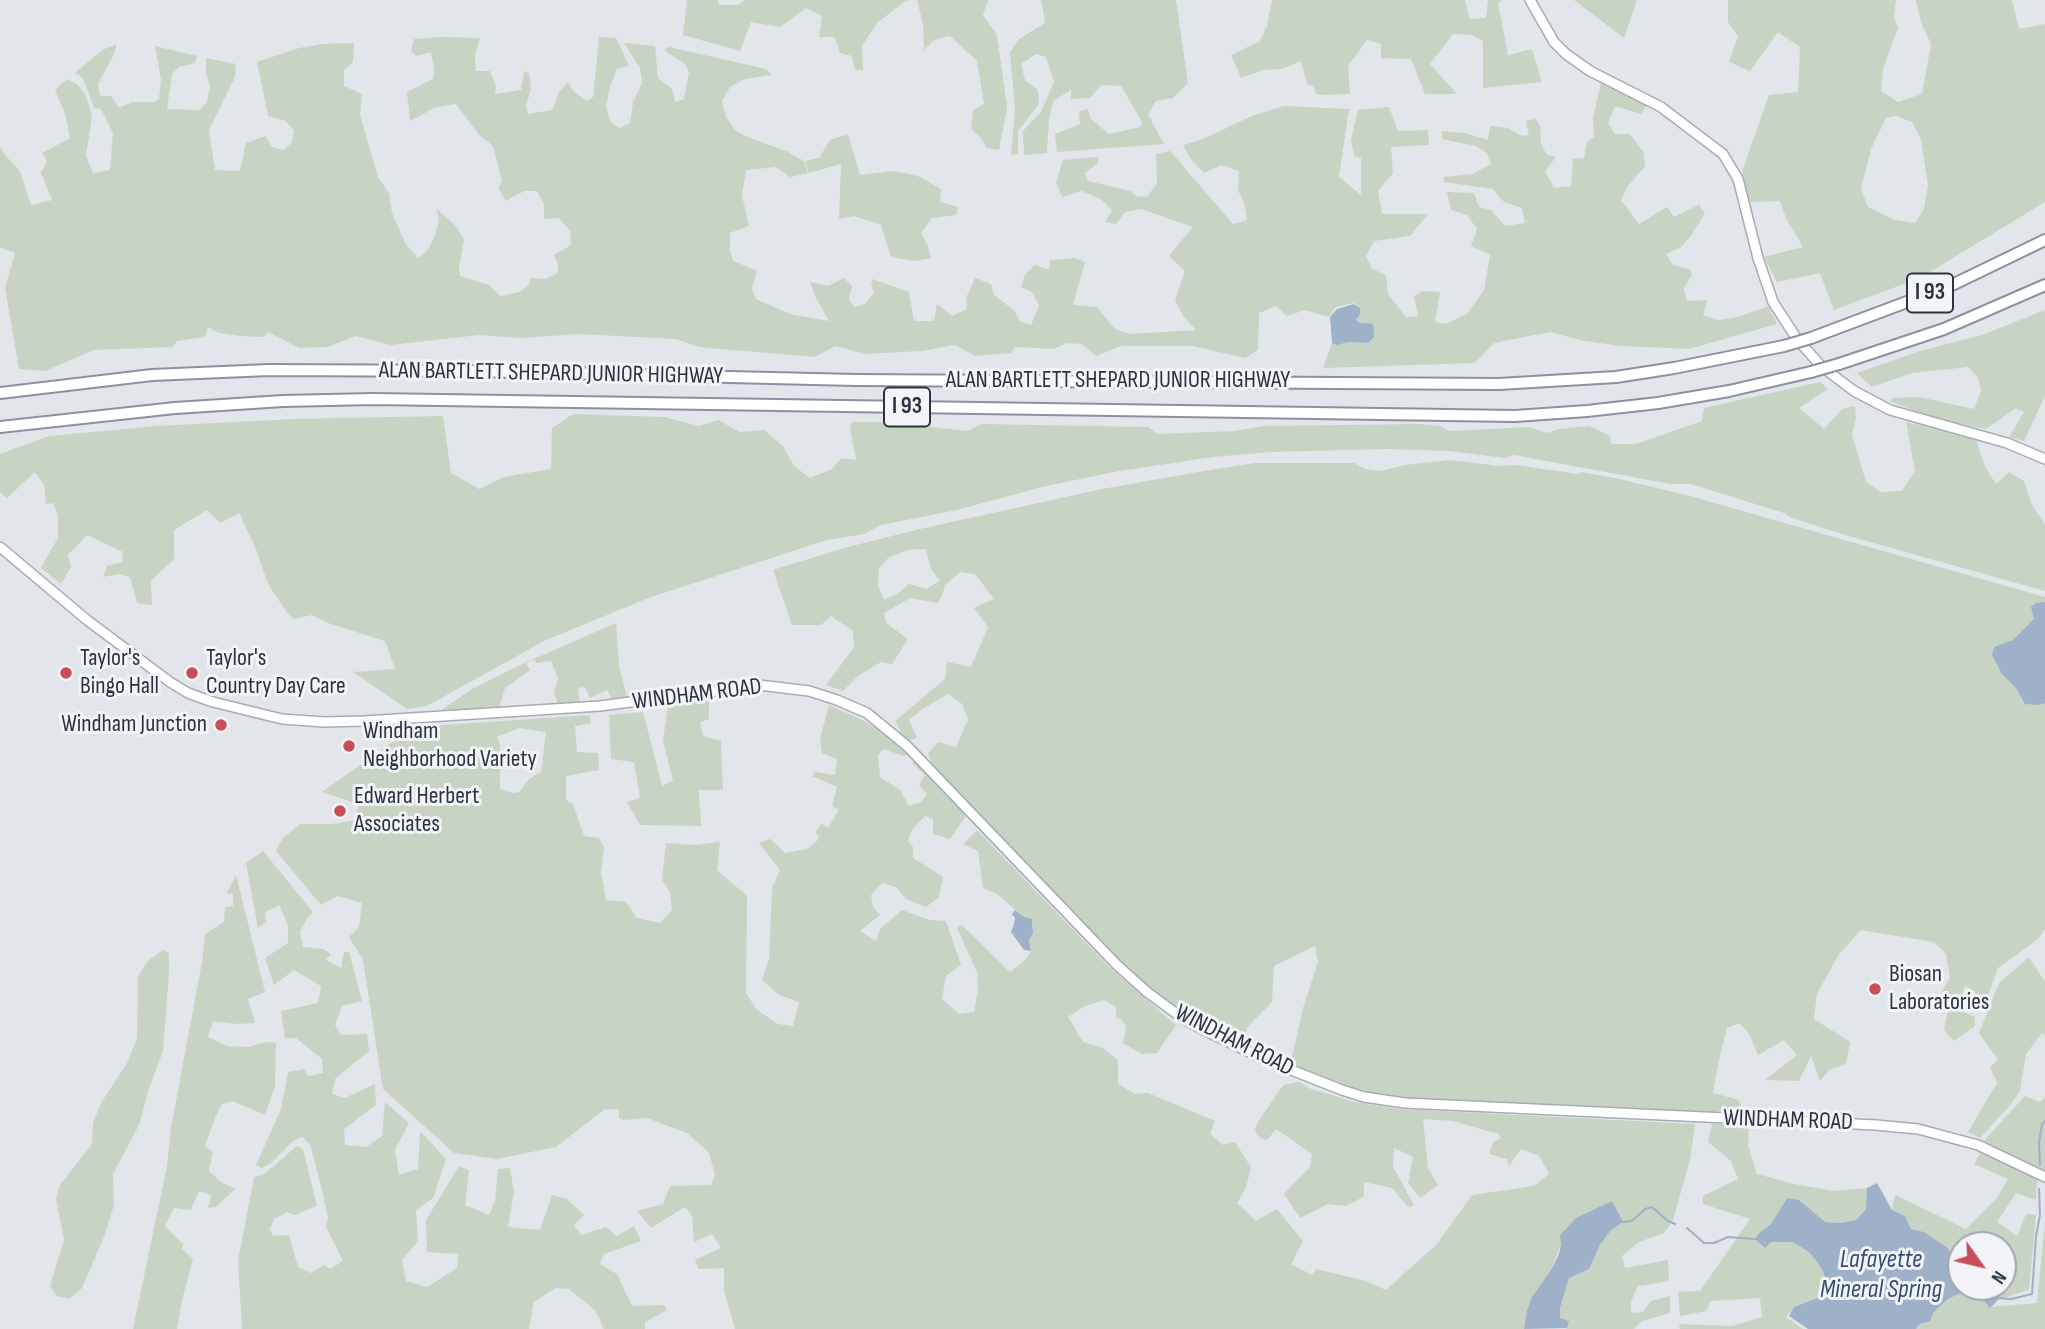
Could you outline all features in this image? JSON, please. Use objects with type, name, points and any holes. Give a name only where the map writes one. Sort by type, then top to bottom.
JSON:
[{"type":"highway","name":"ALAN BARTLETT SHEPARD JUNIOR HIGHWAY","points":[[0,393],[152,375],[270,370],[475,371],[856,380],[1499,384],[1616,377],[1674,368],[1811,338],[1952,285],[2045,240]]},
{"type":"highway","name":"ALAN BARTLETT SHEPARD JUNIOR HIGHWAY","points":[[0,427],[175,408],[364,399],[1515,416],[1658,403],[1729,391],[1811,372],[1927,336],[2045,285]]},
{"type":"street","points":[[1530,0],[1550,36],[1566,54],[1598,76],[1661,107],[1723,154],[1738,179],[1758,258],[1773,302],[1797,339],[1821,366],[1854,391],[1890,410],[2007,443],[2045,459]]},
{"type":"street","name":"WINDHAM ROAD","points":[[0,547],[144,665],[178,688],[262,715],[303,722],[354,722],[614,704],[749,685],[786,687],[825,695],[867,713],[907,746],[1117,965],[1147,992],[1185,1020],[1303,1076],[1364,1097],[1405,1103],[1918,1129],[1978,1145],[2045,1177]]},
{"type":"green space","points":[[687,0],[718,0],[719,5],[738,5],[745,0],[911,0],[904,2],[877,23],[862,46],[863,70],[855,70],[852,56],[840,53],[835,37],[819,37],[822,16],[806,8],[780,27],[751,22],[740,51],[683,35]]},
{"type":"green space","points":[[917,0],[988,0],[983,15],[997,35],[1007,107],[999,150],[986,148],[982,139],[971,129],[973,110],[984,104],[977,61],[950,36],[934,40],[924,50],[923,24]]},
{"type":"green space","points":[[1041,0],[1176,0],[1188,83],[1173,98],[1156,101],[1148,115],[1164,144],[1057,152],[1055,134],[1080,124],[1079,111],[1088,109],[1090,118],[1109,134],[1141,127],[1142,122],[1121,86],[1101,85],[1090,98],[1071,99],[1071,90],[1053,101],[1047,153],[1024,155],[1023,131],[1041,112],[1054,82],[1046,57],[1036,54],[1021,64],[1025,80],[1038,90],[1039,104],[1018,131],[1018,154],[1011,155],[1015,110],[1010,52],[1019,39],[1045,23]]},
{"type":"green space","points":[[1272,0],[1465,0],[1470,19],[1486,18],[1488,0],[1501,0],[1498,3],[1508,55],[1532,49],[1542,82],[1483,88],[1483,41],[1472,35],[1453,34],[1430,64],[1457,94],[1425,94],[1411,59],[1381,58],[1381,44],[1367,40],[1348,66],[1350,94],[1317,95],[1313,86],[1307,84],[1301,61],[1282,69],[1263,70],[1241,78],[1231,55],[1260,41],[1267,26]]},
{"type":"green space","points":[[1574,0],[1637,0],[1624,38]]},
{"type":"green space","points":[[1728,0],[1896,0],[1894,16],[1898,28],[1883,69],[1881,91],[1898,102],[1922,94],[1931,44],[1921,22],[1916,0],[2012,0],[2019,29],[2045,24],[2045,202],[1920,278],[1834,310],[1820,273],[1777,282],[1764,257],[1803,247],[1786,218],[1780,201],[1750,202],[1742,171],[1769,95],[1798,92],[1800,47],[1778,32],[1750,71],[1729,62],[1738,36],[1728,22]],"holes":[[[1896,116],[1912,122],[1921,139],[1928,186],[1924,209],[1915,223],[1895,220],[1868,207],[1861,189],[1871,149],[1886,118]]]},
{"type":"green space","points":[[599,37],[616,38],[629,66],[617,69],[606,107],[610,121],[619,128],[630,123],[633,102],[642,83],[640,68],[624,43],[655,46],[658,78],[672,89],[675,102],[684,99],[689,72],[685,64],[664,50],[669,47],[766,69],[772,75],[745,79],[730,87],[722,101],[726,117],[735,130],[745,136],[804,161],[808,173],[790,177],[776,167],[746,170],[742,195],[749,226],[730,233],[730,251],[733,261],[757,271],[752,288],[756,299],[790,314],[829,321],[810,282],[828,286],[844,278],[852,286],[849,299],[854,307],[865,304],[874,293],[871,283],[873,279],[909,292],[914,321],[934,321],[937,304],[952,316],[967,309],[966,298],[975,278],[991,284],[994,295],[1015,311],[1020,321],[1031,325],[1039,306],[1032,292],[1021,287],[1025,274],[1035,265],[1049,270],[1050,260],[1075,258],[1085,262],[1073,305],[1097,307],[1115,329],[1130,334],[1196,330],[1184,317],[1175,300],[1185,271],[1169,256],[1193,227],[1141,209],[1125,212],[1116,224],[1105,222],[1112,210],[1102,200],[1082,191],[1062,197],[1056,182],[1063,160],[1098,157],[1098,163],[1085,173],[1088,181],[1147,197],[1157,183],[1156,154],[1170,151],[1233,224],[1247,220],[1245,206],[1238,190],[1239,171],[1221,165],[1204,173],[1190,158],[1183,145],[1203,139],[1252,116],[1284,106],[1349,109],[1339,177],[1361,195],[1361,158],[1354,156],[1351,140],[1358,110],[1389,107],[1398,131],[1428,130],[1429,145],[1391,147],[1393,173],[1378,191],[1382,214],[1428,214],[1410,236],[1374,241],[1366,256],[1372,269],[1386,275],[1388,294],[1406,317],[1418,316],[1414,296],[1422,291],[1440,292],[1435,322],[1446,324],[1467,314],[1484,290],[1490,255],[1471,246],[1477,229],[1467,215],[1451,210],[1447,192],[1474,193],[1479,207],[1491,210],[1505,226],[1525,223],[1522,208],[1504,202],[1493,189],[1444,182],[1444,177],[1472,174],[1491,164],[1487,153],[1476,146],[1442,139],[1442,131],[1465,133],[1488,140],[1490,126],[1508,128],[1522,136],[1529,135],[1526,121],[1535,118],[1540,126],[1541,142],[1546,154],[1556,157],[1545,171],[1554,188],[1571,186],[1573,159],[1584,158],[1587,142],[1594,137],[1593,117],[1601,83],[1648,103],[1641,114],[1615,106],[1608,123],[1615,134],[1630,134],[1644,153],[1645,166],[1628,186],[1621,200],[1639,224],[1667,207],[1674,217],[1699,205],[1705,213],[1680,248],[1666,254],[1673,265],[1689,269],[1692,275],[1684,288],[1687,301],[1708,300],[1703,315],[1718,320],[1738,317],[1768,306],[1777,324],[1689,349],[1621,346],[1584,341],[1550,332],[1494,343],[1475,363],[1323,368],[1332,343],[1368,343],[1365,322],[1356,319],[1360,315],[1360,308],[1354,303],[1336,307],[1329,317],[1305,310],[1287,316],[1276,306],[1259,313],[1258,350],[1245,358],[1193,346],[1121,346],[1096,356],[1082,344],[1067,343],[1053,349],[1015,347],[1011,353],[975,356],[955,345],[921,351],[864,354],[836,346],[814,357],[699,347],[676,339],[578,334],[521,338],[479,335],[391,345],[355,336],[328,347],[299,348],[268,332],[264,337],[240,336],[219,333],[208,327],[205,337],[177,341],[172,347],[94,350],[45,371],[19,369],[5,288],[15,253],[0,247],[0,147],[20,171],[31,205],[52,200],[41,173],[47,162],[42,153],[70,138],[65,114],[55,90],[67,79],[77,84],[86,95],[92,116],[86,156],[93,173],[110,170],[113,133],[101,109],[94,108],[83,78],[75,73],[102,50],[117,44],[98,84],[100,96],[111,96],[119,108],[132,102],[154,102],[159,99],[161,80],[155,46],[197,56],[195,63],[179,67],[172,74],[167,109],[200,110],[207,102],[210,86],[206,73],[206,58],[236,64],[235,77],[209,130],[215,170],[240,171],[246,143],[266,136],[272,147],[284,150],[292,142],[294,131],[286,121],[268,116],[257,62],[299,48],[354,43],[353,62],[344,70],[344,86],[362,94],[360,115],[378,177],[389,193],[392,213],[405,243],[418,258],[428,250],[436,233],[439,219],[436,208],[456,226],[464,240],[460,276],[489,285],[500,296],[520,292],[529,285],[530,278],[545,279],[558,273],[554,255],[571,245],[570,231],[559,218],[544,219],[544,204],[537,191],[524,191],[506,201],[498,188],[502,181],[493,146],[479,135],[456,104],[436,107],[410,121],[407,92],[433,79],[434,69],[431,52],[416,56],[411,51],[414,39],[480,38],[475,56],[476,71],[490,71],[496,85],[495,94],[521,90],[524,71],[529,73],[531,89],[526,106],[528,114],[552,110],[559,92],[568,82],[573,91],[587,101],[593,97]]},
{"type":"green space","points":[[848,134],[860,175],[891,171],[916,175],[941,189],[940,202],[958,207],[956,215],[932,218],[921,233],[931,258],[915,261],[891,257],[881,225],[854,216],[839,219],[841,164],[809,173],[805,161],[819,158],[830,140]]},
{"type":"green space","points":[[2045,310],[2045,396],[2024,441],[2009,437],[2024,412],[2016,408],[1986,429],[1935,419],[1890,401],[1893,398],[1919,397],[1974,409],[1981,391],[1978,378],[1968,367],[1912,373],[1872,387],[1857,373],[1920,351],[1982,335]]},
{"type":"green space","points":[[1820,382],[1828,389],[1799,408],[1824,429],[1842,409],[1855,406],[1856,418],[1852,435],[1866,482],[1881,492],[1902,491],[1915,471],[1906,422],[1976,439],[1985,467],[1996,484],[2009,472],[2024,481],[2032,505],[2045,524],[2045,591],[1845,535],[1691,484],[1670,484],[1514,455],[1505,458],[1449,451],[1386,449],[1271,452],[1213,457],[1119,471],[1042,487],[957,510],[881,525],[864,534],[827,540],[651,597],[546,640],[427,706],[407,709],[353,672],[395,669],[385,641],[328,623],[312,615],[294,619],[288,614],[268,584],[256,549],[239,513],[220,523],[207,510],[174,530],[174,559],[151,581],[152,605],[137,603],[130,577],[118,574],[103,577],[107,566],[122,562],[123,552],[87,535],[68,555],[71,567],[61,584],[41,568],[58,538],[58,515],[53,503],[46,504],[44,485],[35,472],[7,498],[0,492],[0,454],[49,436],[157,426],[293,419],[443,416],[451,473],[479,489],[504,477],[551,469],[552,428],[573,414],[664,417],[699,426],[718,420],[740,432],[764,430],[783,446],[794,466],[810,478],[832,469],[841,458],[856,460],[850,428],[852,422],[890,422],[967,431],[981,424],[1148,427],[1157,434],[1235,431],[1265,426],[1419,424],[1440,426],[1450,431],[1530,427],[1547,433],[1589,426],[1610,436],[1611,444],[1636,444],[1702,421],[1704,408]]},
{"type":"green space","points":[[1450,460],[1499,466],[1516,465],[1578,474],[1581,472],[1615,478],[1690,496],[2045,597],[2045,929],[2038,939],[1998,968],[1983,1008],[1974,991],[1965,986],[1955,1008],[1975,1017],[1975,1026],[1954,1041],[1944,1030],[1948,1011],[1938,999],[1950,977],[1946,954],[1934,942],[1861,930],[1839,954],[1817,994],[1814,1019],[1850,1042],[1846,1064],[1829,1070],[1820,1081],[1811,1056],[1799,1081],[1765,1080],[1797,1055],[1784,1040],[1758,1055],[1750,1035],[1739,1023],[1727,1028],[1713,1093],[1739,1100],[1742,1110],[1702,1112],[1445,1104],[1365,1095],[1321,1080],[1318,1074],[1312,1072],[1310,1076],[1290,1066],[1303,1008],[1318,962],[1315,946],[1274,966],[1272,1002],[1247,1027],[1244,1047],[1186,1017],[1149,990],[1120,963],[931,764],[928,753],[938,742],[956,747],[968,720],[962,704],[948,694],[921,710],[909,720],[917,738],[906,741],[895,721],[945,679],[947,662],[971,667],[988,627],[974,608],[994,599],[975,574],[960,572],[945,585],[937,603],[910,598],[884,613],[886,623],[908,639],[892,664],[881,662],[858,676],[843,691],[826,685],[854,647],[853,631],[831,616],[821,625],[792,625],[773,570],[844,548],[920,529],[1102,489],[1210,470],[1255,463],[1354,463],[1366,469],[1381,471],[1405,465]],"holes":[[[926,549],[931,569],[940,581],[926,589],[909,584],[884,600],[878,586],[879,569],[888,558],[907,550]]]},
{"type":"green space","points":[[616,623],[619,665],[627,697],[612,699],[607,690],[590,698],[585,687],[578,688],[580,703],[558,704],[554,692],[558,678],[551,661],[536,663],[534,660],[526,663],[530,670],[505,688],[499,708],[440,711],[472,689],[522,664]]},
{"type":"green space","points":[[709,698],[709,719],[700,722],[703,736],[721,741],[723,790],[699,790],[701,826],[640,825],[627,802],[640,798],[634,762],[611,759],[609,715],[643,712],[662,786],[673,781],[663,740],[668,707]]},
{"type":"green space","points":[[829,705],[867,722],[909,752],[904,756],[883,749],[878,755],[880,777],[900,790],[909,806],[921,802],[927,794],[919,785],[925,775],[912,763],[917,759],[966,816],[950,839],[933,834],[933,819],[925,816],[912,830],[908,841],[913,847],[913,858],[943,877],[939,897],[926,907],[906,899],[896,887],[882,883],[871,895],[873,907],[880,915],[860,931],[876,941],[880,929],[902,910],[930,920],[946,921],[961,965],[946,976],[942,999],[959,1014],[974,1012],[978,991],[977,972],[957,928],[962,925],[1010,972],[1025,960],[1031,951],[1029,940],[1033,933],[1033,922],[997,894],[983,888],[978,851],[963,844],[977,830],[1109,967],[1176,1025],[1157,1053],[1142,1054],[1123,1043],[1125,1025],[1121,1019],[1116,1018],[1116,1007],[1104,1000],[1085,1006],[1068,1017],[1083,1042],[1103,1048],[1118,1060],[1118,1084],[1135,1094],[1148,1093],[1215,1121],[1210,1134],[1223,1145],[1235,1142],[1251,1167],[1246,1188],[1237,1203],[1256,1221],[1277,1209],[1303,1241],[1291,1264],[1312,1275],[1316,1269],[1366,1281],[1386,1290],[1437,1244],[1472,1195],[1534,1186],[1549,1174],[1539,1156],[1521,1149],[1509,1166],[1507,1159],[1489,1154],[1493,1143],[1501,1138],[1498,1134],[1453,1121],[1423,1119],[1428,1168],[1438,1185],[1420,1198],[1408,1183],[1413,1157],[1394,1148],[1393,1167],[1414,1205],[1409,1208],[1392,1188],[1364,1182],[1364,1196],[1356,1201],[1345,1206],[1328,1204],[1300,1218],[1284,1194],[1310,1167],[1312,1154],[1276,1129],[1264,1140],[1257,1135],[1255,1129],[1284,1085],[1299,1082],[1311,1089],[1355,1102],[1399,1109],[1695,1124],[1690,1160],[1673,1220],[1664,1233],[1639,1242],[1622,1256],[1625,1268],[1668,1260],[1669,1281],[1638,1286],[1631,1302],[1631,1313],[1643,1312],[1651,1301],[1670,1296],[1670,1313],[1642,1321],[1634,1329],[1565,1329],[1567,1328],[1560,1318],[1560,1308],[1569,1278],[1589,1269],[1600,1245],[1611,1230],[1623,1222],[1611,1201],[1561,1244],[1551,1270],[1532,1297],[1524,1329],[735,1329],[724,1291],[724,1268],[698,1269],[695,1260],[721,1248],[712,1234],[694,1242],[692,1216],[685,1207],[651,1228],[637,1211],[663,1204],[670,1186],[711,1185],[715,1174],[709,1153],[687,1133],[647,1118],[624,1120],[619,1118],[619,1110],[605,1109],[556,1147],[497,1159],[454,1153],[383,1089],[363,960],[349,937],[359,927],[362,903],[338,896],[321,905],[276,851],[282,839],[300,824],[334,824],[355,820],[359,804],[322,792],[407,732],[429,726],[590,715],[591,723],[575,726],[577,752],[598,753],[599,770],[566,776],[566,800],[573,804],[584,836],[599,838],[604,848],[601,872],[606,900],[626,902],[637,918],[660,923],[672,910],[670,892],[662,880],[666,843],[694,845],[720,842],[717,870],[747,896],[746,993],[757,1010],[778,1024],[793,1026],[799,1002],[779,995],[762,980],[769,959],[772,889],[780,870],[759,843],[770,839],[785,853],[807,849],[817,841],[819,836],[815,832],[822,824],[828,828],[839,810],[832,806],[837,787],[812,776],[814,772],[835,775],[837,759],[822,753],[820,739]],"holes":[[[519,728],[546,732],[541,772],[529,779],[519,792],[500,789],[500,744],[497,737]]]},
{"type":"green space","points":[[263,851],[313,912],[300,932],[303,947],[323,949],[331,954],[326,960],[341,968],[344,952],[349,952],[362,1001],[342,1006],[335,1025],[341,1035],[367,1034],[369,1051],[335,1079],[332,1094],[345,1098],[375,1084],[376,1105],[344,1129],[345,1145],[366,1147],[382,1136],[385,1102],[409,1123],[395,1150],[399,1175],[418,1169],[420,1131],[446,1159],[433,1198],[416,1210],[418,1241],[402,1260],[406,1281],[427,1287],[457,1268],[458,1254],[427,1252],[426,1220],[459,1166],[469,1170],[465,1205],[489,1215],[495,1201],[498,1169],[510,1168],[514,1192],[508,1227],[540,1230],[552,1195],[567,1199],[584,1215],[574,1225],[581,1235],[606,1227],[617,1236],[634,1226],[641,1241],[604,1254],[600,1264],[617,1274],[632,1306],[664,1305],[667,1310],[645,1322],[645,1329],[604,1329],[596,1311],[569,1289],[555,1288],[534,1302],[529,1329],[242,1329],[238,1261],[254,1177],[263,1175],[297,1146],[303,1149],[317,1206],[295,1215],[287,1212],[274,1219],[270,1229],[273,1236],[289,1235],[298,1267],[311,1273],[324,1265],[330,1269],[343,1261],[326,1227],[328,1218],[310,1144],[302,1137],[293,1141],[271,1163],[261,1168],[256,1165],[281,1109],[288,1072],[304,1069],[308,1076],[323,1073],[322,1059],[296,1038],[285,1038],[281,1011],[318,1003],[321,986],[294,970],[274,985],[265,958],[288,943],[288,925],[279,905],[265,912],[266,922],[258,928],[246,863]]},
{"type":"green space","points":[[236,875],[265,992],[248,999],[255,1023],[213,1021],[208,1037],[227,1046],[249,1047],[265,1042],[276,1043],[275,1086],[265,1115],[233,1101],[222,1104],[215,1118],[205,1146],[213,1152],[209,1171],[221,1182],[235,1189],[216,1207],[208,1208],[211,1195],[199,1191],[191,1210],[174,1208],[165,1226],[193,1259],[177,1329],[133,1329],[167,1166],[171,1128],[205,934],[224,922],[225,907],[233,906],[233,894],[227,893]]},
{"type":"green space","points":[[163,950],[169,953],[169,973],[163,1051],[148,1091],[140,1123],[113,1174],[114,1205],[104,1237],[82,1288],[69,1299],[57,1296],[50,1286],[64,1240],[56,1198],[60,1185],[92,1144],[93,1123],[101,1103],[127,1063],[137,1038],[138,976],[148,961]]},
{"type":"green space","points":[[2029,957],[2045,982],[2045,1036],[2042,1033],[2026,1054],[2020,1091],[1980,1138],[1968,1132],[1997,1083],[1990,1067],[1998,1060],[1979,1033],[1999,983]]},
{"type":"green space","points":[[2025,1096],[2040,1102],[2045,1097],[2045,1171],[1984,1141]]},
{"type":"green space","points":[[1712,1124],[1749,1124],[1748,1145],[1757,1174],[1835,1191],[1867,1188],[1866,1209],[1856,1220],[1825,1222],[1799,1201],[1787,1198],[1771,1224],[1759,1233],[1771,1242],[1793,1242],[1810,1253],[1822,1269],[1827,1283],[1820,1297],[1794,1307],[1786,1317],[1803,1329],[1680,1329],[1679,1324],[1732,1326],[1762,1317],[1760,1298],[1711,1301],[1706,1311],[1680,1316],[1678,1292],[1700,1291],[1750,1219],[1703,1204],[1703,1196],[1738,1179],[1731,1161],[1708,1142]]},
{"type":"green space","points":[[1982,1151],[2037,1178],[2036,1200],[2016,1193],[1997,1222],[2010,1231],[1947,1231],[1947,1253],[1924,1232],[1911,1229],[1905,1216],[1892,1210],[1895,1195],[1966,1229],[1997,1198],[2008,1179],[1974,1164]]},
{"type":"green space","points":[[2026,1214],[2036,1215],[2029,1290],[2017,1294],[2017,1236]]},
{"type":"green space","points":[[2045,1222],[2045,1329],[1916,1329],[1947,1300],[1984,1301],[1990,1307],[2037,1303]]},
{"type":"water","points":[[1354,304],[1360,308],[1360,315],[1356,319],[1358,322],[1373,324],[1374,337],[1368,343],[1332,343],[1330,317],[1337,309]]},
{"type":"water","points":[[2045,602],[2045,703],[2025,704],[2016,688],[2002,674],[1992,655],[1994,647],[2013,640],[2034,619],[2031,607]]},
{"type":"water","points":[[1015,910],[1032,919],[1033,933],[1029,940],[1031,951],[1024,950],[1011,932],[1015,918],[1012,914]]},
{"type":"water","name":"Lafayette Mineral Spring","points":[[1877,1183],[1892,1210],[1905,1216],[1911,1229],[1924,1232],[1947,1248],[1947,1300],[1933,1313],[1930,1321],[1920,1324],[1916,1329],[1808,1329],[1789,1316],[1794,1307],[1820,1297],[1827,1283],[1822,1269],[1810,1253],[1793,1242],[1771,1242],[1765,1248],[1755,1239],[1771,1224],[1787,1198],[1799,1200],[1825,1222],[1856,1220],[1866,1209],[1867,1188]]},
{"type":"water","points":[[1612,1201],[1623,1222],[1611,1230],[1600,1245],[1589,1269],[1569,1278],[1560,1308],[1560,1318],[1569,1321],[1567,1328],[1524,1329],[1532,1297],[1559,1254],[1560,1235],[1576,1218]]},
{"type":"water","name":"Lafayette Mineral Spring","points":[[1984,1301],[1997,1301],[1990,1308]]},
{"type":"waterway","points":[[2040,1165],[2039,1143],[2042,1124],[2045,1121]]},
{"type":"waterway","points":[[2017,1298],[2032,1294],[2040,1215],[2039,1189]]},
{"type":"waterway","points":[[1623,1222],[1632,1221],[1645,1209],[1652,1207],[1675,1224]]},
{"type":"waterway","points":[[1687,1228],[1704,1243],[1714,1243],[1728,1237],[1755,1239]]},
{"type":"place","name":"Taylor's Bingo Hall","points":[[66,673]]},
{"type":"place","name":"Taylor's Country Day Care","points":[[192,673]]},
{"type":"place","name":"Windham Junction","points":[[221,725]]},
{"type":"place","name":"Windham Neighborhood Variety","points":[[349,746]]},
{"type":"place","name":"Edward Herbert Associates","points":[[340,811]]},
{"type":"place","name":"Biosan Laboratories","points":[[1875,989]]}]
